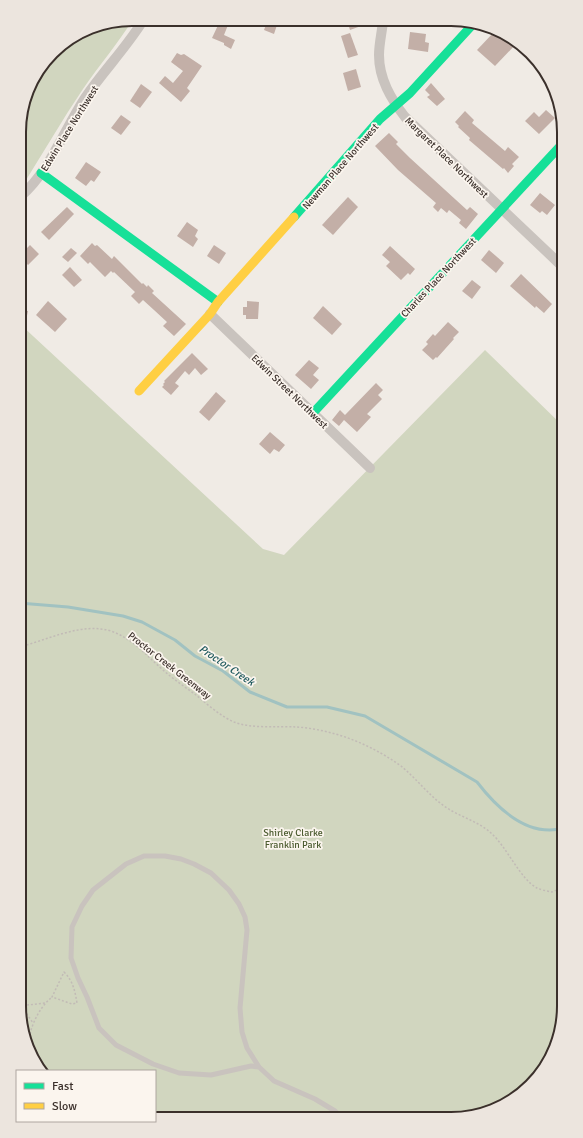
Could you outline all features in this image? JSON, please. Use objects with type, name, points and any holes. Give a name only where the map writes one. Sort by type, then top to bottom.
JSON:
[{"type":"street","name":"Edwin Place Northwest","points":[[26,190],[41,173],[86,97],[133,37],[140,26]]},
{"type":"street","name":"Margaret Place Northwest","points":[[382,26],[379,54],[382,78],[397,106],[405,117],[557,261]]},
{"type":"street","name":"Newman Place Northwest","points":[[139,391],[210,314],[218,302],[380,119],[410,94],[470,28]]},
{"type":"street","name":"Charles Place Northwest","points":[[313,413],[501,208],[557,149]]},
{"type":"street","points":[[41,173],[218,302]]},
{"type":"street","name":"Edwin Street Northwest","points":[[210,314],[370,468]]},
{"type":"lane","points":[[259,1067],[251,1066],[211,1075],[179,1073],[153,1064],[116,1045],[100,1028],[71,958],[72,927],[82,906],[93,890],[126,864],[144,856],[181,858],[211,874],[229,890],[239,904],[245,917],[247,930],[240,1008],[242,1032],[247,1048],[259,1067],[274,1081],[315,1099],[336,1112]]},
{"type":"path","name":"Proctor Creek Greenway","points":[[26,645],[74,631],[96,629],[110,631],[128,639],[142,649],[164,671],[218,712],[234,722],[257,726],[296,727],[323,730],[351,738],[382,754],[402,767],[446,807],[461,817],[489,831],[498,839],[526,878],[537,888],[552,892],[557,890]]},
{"type":"path","points":[[30,1034],[33,1023],[44,1003],[52,997],[64,972],[72,981],[77,1003],[72,1004],[52,997]]},
{"type":"path","points":[[26,1005],[44,1003]]},
{"type":"path","points":[[27,1015],[33,1023]]},
{"type":"green space","points":[[128,26],[95,71],[26,180],[27,118],[34,92],[40,79],[52,62],[62,52],[79,40],[111,28]]},
{"type":"green space","name":"Shirley Clarke Franklin Park","points":[[26,330],[263,549],[284,555],[485,350],[557,420],[557,1013],[555,1027],[543,1059],[526,1081],[510,1094],[485,1106],[458,1112],[156,1112],[156,1070],[48,1070],[37,1053],[32,1040],[28,1027],[26,1006]]},
{"type":"building","points":[[218,26],[228,26],[224,35],[235,40],[231,49],[224,45],[224,43],[212,38]]},
{"type":"building","points":[[266,26],[277,26],[274,34],[264,30]]},
{"type":"building","points":[[349,26],[361,26],[350,30]]},
{"type":"building","points":[[410,32],[426,34],[425,42],[429,43],[428,52],[408,49]]},
{"type":"building","points":[[350,33],[358,55],[348,58],[341,36]]},
{"type":"building","points":[[492,35],[514,47],[495,66],[477,50]]},
{"type":"building","points":[[177,53],[181,55],[184,54],[202,66],[187,88],[190,91],[181,102],[159,83],[165,76],[173,83],[183,71],[171,62]]},
{"type":"building","points":[[356,69],[361,87],[348,91],[343,73]]},
{"type":"building","points":[[431,83],[445,99],[437,106],[427,97],[430,95],[425,90]]},
{"type":"building","points":[[141,84],[152,92],[140,108],[130,101]]},
{"type":"building","points":[[546,110],[555,118],[539,134],[525,121],[534,112],[539,117]]},
{"type":"building","points":[[465,111],[474,120],[472,123],[505,151],[508,147],[519,157],[512,164],[514,166],[508,173],[504,168],[503,169],[469,140],[470,138],[458,127],[459,126],[455,122]]},
{"type":"building","points":[[121,115],[131,122],[121,135],[111,128]]},
{"type":"building","points":[[389,133],[398,142],[396,144],[410,158],[467,210],[470,207],[478,214],[466,229],[459,223],[461,220],[449,210],[447,213],[441,208],[438,212],[433,207],[436,203],[398,170],[375,146]]},
{"type":"building","points":[[86,162],[101,172],[94,182],[91,180],[86,186],[75,178]]},
{"type":"building","points":[[540,193],[555,205],[547,215],[542,211],[540,213],[530,205]]},
{"type":"building","points":[[348,197],[358,207],[333,235],[322,225]]},
{"type":"building","points":[[67,207],[74,214],[49,240],[41,232]]},
{"type":"building","points":[[187,222],[198,230],[195,236],[198,239],[193,247],[177,236]]},
{"type":"building","points":[[92,243],[95,246],[97,245],[112,259],[114,256],[142,284],[143,283],[147,287],[148,285],[154,291],[152,293],[186,324],[174,336],[163,326],[167,322],[143,300],[139,304],[131,296],[135,292],[114,272],[113,273],[111,271],[105,277],[90,262],[88,264],[80,256]]},
{"type":"building","points":[[30,245],[39,254],[28,265],[26,265],[26,249]]},
{"type":"building","points":[[214,245],[226,253],[219,264],[207,256]]},
{"type":"building","points":[[390,246],[415,269],[410,275],[408,273],[401,280],[386,266],[390,262],[382,255]]},
{"type":"building","points":[[71,248],[77,253],[68,262],[62,257]]},
{"type":"building","points":[[489,250],[504,263],[496,273],[481,260]]},
{"type":"building","points":[[70,267],[82,280],[74,287],[62,275]]},
{"type":"building","points":[[521,274],[552,304],[544,313],[536,306],[535,308],[510,286]]},
{"type":"building","points":[[472,280],[481,287],[472,299],[462,291]]},
{"type":"building","points":[[48,301],[67,319],[55,332],[36,315]]},
{"type":"building","points":[[247,301],[259,302],[258,319],[246,319],[246,315],[243,315],[243,307],[247,307]]},
{"type":"building","points":[[323,306],[342,324],[332,335],[313,318]]},
{"type":"building","points":[[448,322],[459,332],[437,358],[436,357],[433,360],[422,350],[428,344],[426,342],[433,334],[435,336]]},
{"type":"building","points":[[192,353],[208,369],[201,375],[195,368],[189,375],[185,371],[175,383],[179,386],[171,395],[162,387],[165,382],[164,381]]},
{"type":"building","points":[[309,360],[319,368],[313,375],[319,380],[311,389],[295,375]]},
{"type":"building","points":[[376,383],[383,390],[378,395],[382,399],[367,414],[371,417],[357,432],[344,420],[339,426],[332,420],[340,410],[345,415]]},
{"type":"building","points":[[216,392],[226,401],[209,421],[199,412]]},
{"type":"building","points":[[270,432],[285,445],[279,452],[274,449],[270,454],[259,444]]},
{"type":"waterway","name":"Proctor Creek","points":[[26,604],[68,607],[123,616],[142,622],[175,640],[195,656],[223,671],[250,692],[287,707],[327,707],[365,716],[477,782],[494,802],[514,818],[526,825],[538,829],[557,829]]},
{"type":"traffic: fast","points":[[294,217],[380,119],[410,93],[470,28]]},
{"type":"traffic: fast","points":[[313,413],[557,150]]},
{"type":"traffic: fast","points":[[41,173],[218,302]]},
{"type":"traffic: slow","points":[[139,391],[210,314],[218,302],[294,217]]}]
